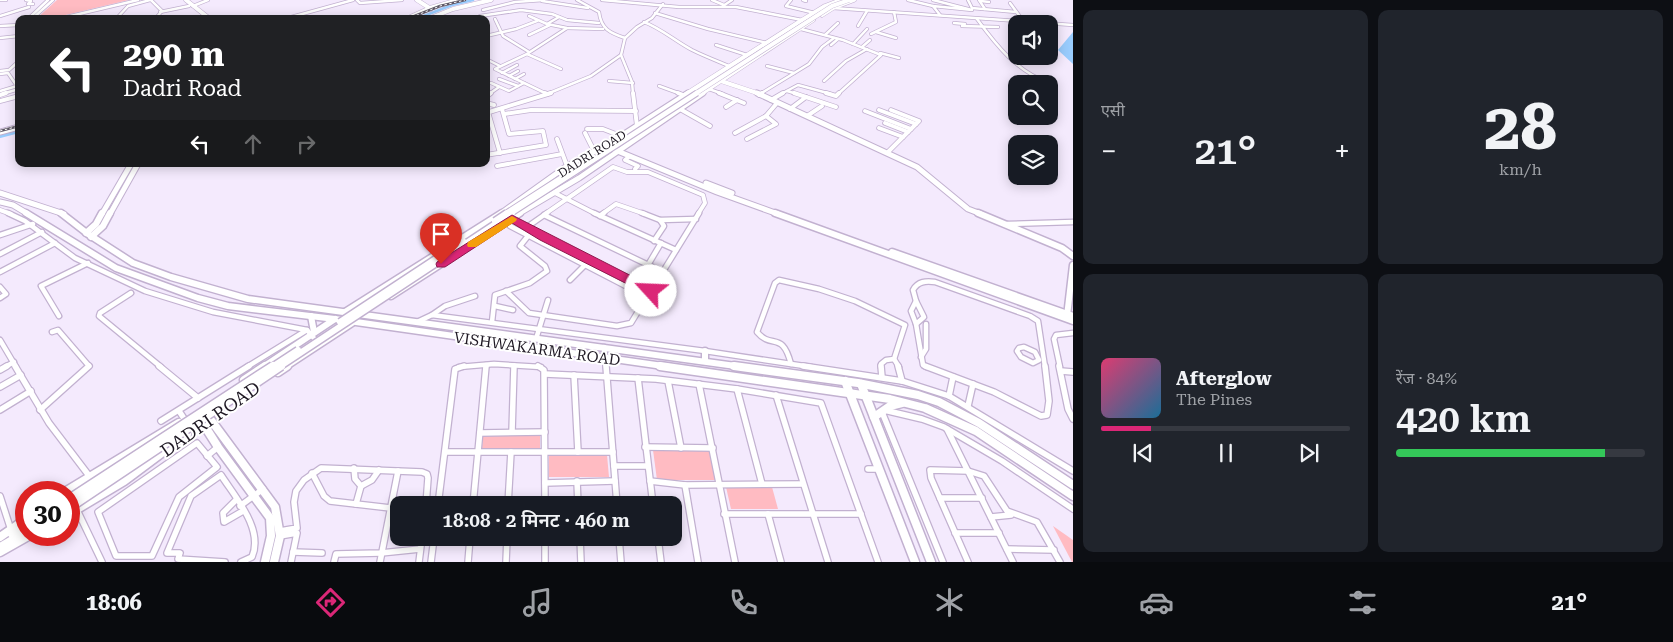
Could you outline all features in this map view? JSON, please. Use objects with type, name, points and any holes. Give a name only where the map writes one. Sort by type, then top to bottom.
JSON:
[{"type":"street","points":[[0,0],[6,0]]},
{"type":"street","points":[[0,16],[26,9],[33,4],[28,4],[31,1],[26,0]]},
{"type":"street","points":[[32,15],[48,0]]},
{"type":"street","points":[[36,15],[53,0]]},
{"type":"street","points":[[75,15],[138,0]]},
{"type":"street","points":[[120,15],[128,6],[148,0],[162,11],[160,12]]},
{"type":"street","points":[[180,0],[204,15]]},
{"type":"street","points":[[186,0],[200,15]]},
{"type":"street","points":[[158,15],[160,12],[191,6],[208,0]]},
{"type":"street","points":[[332,0],[336,5]]},
{"type":"street","points":[[299,15],[355,0],[360,3],[402,0]]},
{"type":"street","points":[[417,0],[432,8]]},
{"type":"street","points":[[422,0],[432,8]]},
{"type":"street","points":[[415,15],[459,0]]},
{"type":"street","points":[[438,15],[453,9],[491,0]]},
{"type":"street","points":[[540,1],[544,0]]},
{"type":"street","points":[[577,0],[599,12],[599,23],[603,29]]},
{"type":"street","points":[[602,0],[663,4],[679,7],[723,6],[743,8],[802,20]]},
{"type":"street","points":[[712,0],[723,6]]},
{"type":"street","points":[[723,6],[732,0]]},
{"type":"street","points":[[791,0],[786,6],[815,13]]},
{"type":"street","points":[[80,492],[547,186],[800,23],[842,0]]},
{"type":"street","name":"DADRI ROAD","points":[[345,312],[527,196],[567,166],[609,144],[802,20],[824,7],[842,0]]},
{"type":"street","points":[[80,501],[610,150],[832,6],[849,0]]},
{"type":"street","name":"DADRI ROAD","points":[[363,315],[512,218],[579,178],[680,108],[832,8],[854,0]]},
{"type":"street","points":[[908,0],[933,6],[972,10],[933,0]]},
{"type":"street","points":[[968,0],[972,8],[1016,12]]},
{"type":"street","points":[[483,10],[514,2],[540,1],[589,8]]},
{"type":"street","points":[[980,1],[985,8]]},
{"type":"street","points":[[980,1],[989,2]]},
{"type":"street","points":[[479,2],[483,10],[481,15]]},
{"type":"street","points":[[1010,3],[1018,15]]},
{"type":"street","points":[[637,126],[633,83],[621,55],[625,38],[644,22],[652,18],[663,4]]},
{"type":"street","points":[[933,6],[940,15]]},
{"type":"street","points":[[824,7],[1008,21]]},
{"type":"street","points":[[832,8],[1008,21]]},
{"type":"street","points":[[490,16],[521,10],[599,23]]},
{"type":"street","points":[[858,26],[868,11]]},
{"type":"street","points":[[871,34],[896,22],[895,12]]},
{"type":"street","points":[[655,13],[708,29],[767,43]]},
{"type":"street","points":[[529,16],[537,21],[566,28],[603,29],[625,38]]},
{"type":"street","points":[[528,35],[559,17]]},
{"type":"street","points":[[495,19],[500,33],[528,53],[561,68]]},
{"type":"street","points":[[977,19],[1003,50],[1032,75]]},
{"type":"street","points":[[490,35],[537,21]]},
{"type":"street","points":[[644,22],[661,29],[668,36],[694,51],[729,66]]},
{"type":"street","points":[[825,35],[838,23]]},
{"type":"street","points":[[954,23],[998,27]]},
{"type":"street","points":[[0,25],[15,24]]},
{"type":"street","points":[[1058,25],[1073,26]]},
{"type":"street","points":[[1058,25],[1073,26]]},
{"type":"street","points":[[962,26],[983,26]]},
{"type":"street","points":[[547,94],[493,70],[528,53],[566,28]]},
{"type":"street","points":[[801,29],[899,58]]},
{"type":"street","points":[[853,44],[867,29]]},
{"type":"street","points":[[876,32],[896,38]]},
{"type":"street","points":[[0,37],[15,36]]},
{"type":"street","points":[[759,95],[809,64],[822,47],[834,38]]},
{"type":"street","points":[[831,45],[838,39]]},
{"type":"street","points":[[862,47],[870,40]]},
{"type":"street","points":[[716,45],[747,55]]},
{"type":"street","points":[[824,82],[846,61],[867,49]]},
{"type":"street","points":[[771,100],[799,86],[836,96],[881,55],[880,53]]},
{"type":"street","points":[[490,111],[531,101],[596,75],[621,55]]},
{"type":"street","points":[[490,61],[500,66]]},
{"type":"street","points":[[0,72],[10,70],[15,65]]},
{"type":"street","points":[[502,73],[517,65]]},
{"type":"street","points":[[766,66],[794,73]]},
{"type":"street","points":[[509,76],[518,71]]},
{"type":"street","points":[[0,72],[8,73],[15,84]]},
{"type":"street","points":[[515,79],[524,74]]},
{"type":"street","points":[[499,79],[518,86]]},
{"type":"street","points":[[608,81],[633,83]]},
{"type":"street","points":[[722,81],[771,100],[888,152],[917,167],[968,209],[1062,248],[1073,256]]},
{"type":"street","points":[[491,83],[510,91],[524,83]]},
{"type":"street","points":[[659,86],[683,95]]},
{"type":"street","points":[[490,94],[499,87]]},
{"type":"street","points":[[0,93],[15,89]]},
{"type":"street","points":[[709,89],[744,103]]},
{"type":"street","points":[[787,91],[836,106]]},
{"type":"street","points":[[0,101],[15,97]]},
{"type":"street","points":[[790,109],[806,97]]},
{"type":"street","points":[[726,107],[737,100]]},
{"type":"street","points":[[735,132],[766,116],[777,103]]},
{"type":"street","points":[[490,104],[494,105]]},
{"type":"street","points":[[807,116],[822,106]]},
{"type":"street","points":[[490,154],[546,145],[543,131],[508,134],[502,108]]},
{"type":"street","points":[[680,108],[710,126]]},
{"type":"street","points":[[504,114],[531,110],[636,111]]},
{"type":"street","points":[[879,110],[916,124]]},
{"type":"street","points":[[888,152],[918,121],[891,110]]},
{"type":"street","points":[[865,111],[909,130]]},
{"type":"street","points":[[747,139],[776,123],[766,116]]},
{"type":"street","points":[[490,121],[500,153]]},
{"type":"street","points":[[886,123],[909,130]]},
{"type":"street","points":[[0,132],[15,128]]},
{"type":"street","points":[[879,128],[903,137]]},
{"type":"street","points":[[598,150],[592,147],[586,131],[603,129],[621,136]]},
{"type":"street","points":[[557,139],[567,166]]},
{"type":"street","points":[[609,144],[763,205],[1069,315]]},
{"type":"street","points":[[619,149],[630,156],[717,192],[959,281],[1069,315]]},
{"type":"street","points":[[497,166],[562,154]]},
{"type":"street","points":[[630,156],[625,160],[638,166],[635,169]]},
{"type":"street","points":[[89,235],[129,167]]},
{"type":"street","points":[[89,235],[103,226],[136,167]]},
{"type":"street","points":[[512,218],[526,227],[652,291],[706,202],[703,195],[646,172],[626,172],[614,167],[526,227]]},
{"type":"street","points":[[2,194],[8,187]]},
{"type":"street","points":[[555,193],[600,216],[676,250]]},
{"type":"street","name":"VISHWAKARMA ROAD","points":[[2,194],[64,214],[89,235],[133,263],[224,294],[415,323],[845,381],[918,396],[948,407],[983,426],[1073,485]]},
{"type":"street","name":"VISHWAKARMA ROAD","points":[[0,202],[13,205],[35,223],[140,278],[228,306],[335,319],[604,359],[850,392],[904,403],[938,413],[976,431],[1073,496]]},
{"type":"street","points":[[600,216],[616,204],[620,204],[660,220],[696,219]]},
{"type":"street","points":[[0,210],[35,223],[55,243],[123,282],[221,315],[310,332]]},
{"type":"street","points":[[544,215],[663,272]]},
{"type":"street","points":[[654,241],[664,226],[660,220]]},
{"type":"street","points":[[1002,224],[1073,222]]},
{"type":"street","points":[[0,235],[35,223]]},
{"type":"street","points":[[506,291],[529,313],[617,326],[625,326],[634,319],[644,303],[644,297],[510,226]]},
{"type":"street","points":[[0,254],[42,232]]},
{"type":"street","points":[[492,322],[495,295],[530,283],[547,271],[545,266],[520,246],[528,236]]},
{"type":"street","points":[[0,272],[55,243]]},
{"type":"street","points":[[648,265],[661,243]]},
{"type":"street","points":[[59,316],[42,286],[88,263]]},
{"type":"street","points":[[100,270],[109,263]]},
{"type":"street","points":[[570,280],[585,265]]},
{"type":"street","points":[[1069,315],[1073,265]]},
{"type":"street","points":[[791,364],[788,350],[784,344],[760,336],[757,332],[775,283],[779,280],[819,289],[849,299],[873,308],[905,325],[894,359]]},
{"type":"street","points":[[916,324],[924,317],[916,300],[913,290],[914,286],[923,281],[935,282],[1030,316],[1038,321],[1040,328],[1040,358],[1038,362]]},
{"type":"street","points":[[957,290],[959,281]]},
{"type":"street","points":[[969,295],[971,285]]},
{"type":"street","points":[[0,287],[6,294],[0,298]]},
{"type":"street","points":[[131,293],[100,313],[99,316],[198,398]]},
{"type":"street","points":[[415,323],[445,306],[474,296]]},
{"type":"street","points":[[536,339],[548,300]]},
{"type":"street","points":[[916,300],[910,310],[916,324],[921,357],[926,367],[994,392],[1036,415],[1044,416],[1046,415],[1049,400],[1044,365],[1040,354],[1024,347],[1019,348],[1017,351],[1027,361],[1038,362],[1044,365]]},
{"type":"street","points":[[495,306],[513,310]]},
{"type":"street","points":[[1006,310],[1032,320],[1040,328]]},
{"type":"street","points":[[432,315],[539,327],[902,381],[949,396],[1073,471]]},
{"type":"street","points":[[311,316],[310,332],[319,344]]},
{"type":"street","name":"DADRI ROAD","points":[[80,484],[144,442],[199,411],[282,354],[310,332],[335,319]]},
{"type":"street","name":"DADRI ROAD","points":[[80,508],[124,481],[205,420],[352,323]]},
{"type":"street","points":[[921,357],[926,349],[926,324]]},
{"type":"street","points":[[40,410],[89,366],[58,330],[52,332]]},
{"type":"street","points":[[161,421],[310,332]]},
{"type":"street","points":[[1073,333],[1056,336],[1054,339],[1073,418]]},
{"type":"street","points":[[0,340],[2,347],[22,374],[40,410],[91,478],[99,496]]},
{"type":"street","points":[[604,347],[616,496]]},
{"type":"street","points":[[705,351],[705,362]]},
{"type":"street","points":[[282,354],[291,363]]},
{"type":"street","points":[[882,377],[881,364],[886,360],[894,359]]},
{"type":"street","points":[[894,359],[898,364],[902,381]]},
{"type":"street","points":[[0,370],[14,362]]},
{"type":"street","points":[[439,496],[455,369],[461,365],[543,367],[545,374],[545,496]]},
{"type":"street","points":[[474,496],[486,365]]},
{"type":"street","points":[[512,432],[514,366]]},
{"type":"street","points":[[1061,372],[1073,372]]},
{"type":"street","points":[[0,387],[22,374]]},
{"type":"street","points":[[545,374],[638,378],[699,384],[818,401],[824,406],[878,562]]},
{"type":"street","points":[[574,375],[578,452]]},
{"type":"street","points":[[949,396],[953,377]]},
{"type":"street","points":[[638,378],[652,496]]},
{"type":"street","points":[[668,381],[681,448]]},
{"type":"street","points":[[845,381],[915,562]]},
{"type":"street","points":[[699,384],[735,562]]},
{"type":"street","points":[[861,384],[931,562]]},
{"type":"street","points":[[968,406],[973,384]]},
{"type":"street","points":[[737,389],[762,484]]},
{"type":"street","points":[[0,410],[31,390]]},
{"type":"street","points":[[776,395],[828,562]]},
{"type":"street","points":[[874,417],[883,411],[904,403]]},
{"type":"street","points":[[179,411],[185,420]]},
{"type":"street","points":[[199,411],[275,507],[280,534],[274,562]]},
{"type":"street","points":[[883,411],[922,419],[946,428],[1002,461],[1073,509]]},
{"type":"street","points":[[883,411],[944,562]]},
{"type":"street","points":[[938,413],[1013,562]]},
{"type":"street","points":[[205,420],[218,447],[266,512],[271,525],[269,547],[265,562]]},
{"type":"street","points":[[480,433],[545,432]]},
{"type":"street","points":[[197,443],[207,456],[217,467],[178,497],[152,556],[116,556],[98,512],[197,443]]},
{"type":"street","points":[[207,456],[218,447]]},
{"type":"street","points":[[645,447],[713,448]]},
{"type":"street","points":[[445,452],[613,452]]},
{"type":"street","points":[[509,496],[511,452]]},
{"type":"street","points":[[614,466],[647,466]]},
{"type":"street","points":[[280,534],[297,528],[294,492],[298,485],[312,473],[324,467],[427,474],[429,482],[427,496]]},
{"type":"street","points":[[354,468],[355,480],[361,486]]},
{"type":"street","points":[[868,469],[879,469]]},
{"type":"street","points":[[361,486],[368,484],[376,477],[379,470]]},
{"type":"street","points":[[968,562],[930,470],[968,471],[984,476],[1004,508],[1012,515]]},
{"type":"street","points":[[393,496],[398,471]]},
{"type":"street","points":[[312,473],[326,499],[330,501],[390,508]]},
{"type":"street","points":[[225,562],[178,559],[180,553],[167,553],[191,496],[221,475],[242,509],[258,542],[256,553],[252,558],[242,562]]},
{"type":"street","points":[[545,483],[615,480]]},
{"type":"street","points":[[577,481],[578,496]]},
{"type":"street","points":[[650,481],[686,485],[803,484]]},
{"type":"street","points":[[686,485],[698,562]]},
{"type":"street","points":[[356,504],[361,486]]},
{"type":"street","points":[[236,500],[223,514],[224,522],[228,522],[262,489]]},
{"type":"street","points":[[0,496],[11,530]]},
{"type":"street","points":[[940,498],[982,498]]},
{"type":"street","points":[[380,562],[390,512]]},
{"type":"street","points":[[724,514],[861,514]]},
{"type":"street","points":[[768,514],[782,562]]},
{"type":"street","points":[[991,516],[1012,515],[1031,518],[1037,522],[1060,562]]},
{"type":"street","points":[[80,516],[102,562]]},
{"type":"street","points":[[0,537],[15,527]]},
{"type":"street","points":[[0,541],[15,532]]},
{"type":"street","points":[[280,534],[298,533],[291,562]]},
{"type":"street","points":[[955,533],[999,533]]},
{"type":"street","points":[[0,547],[15,538]]},
{"type":"street","points":[[0,552],[15,544]]},
{"type":"street","points":[[419,562],[421,546]]},
{"type":"street","points":[[431,562],[433,546]]},
{"type":"street","points":[[468,562],[469,546]]},
{"type":"street","points":[[506,562],[507,546]]},
{"type":"street","points":[[545,546],[545,562]]},
{"type":"street","points":[[580,546],[581,562]]},
{"type":"street","points":[[619,546],[620,562]]},
{"type":"street","points":[[659,546],[661,562]]},
{"type":"street","points":[[1007,549],[1054,550]]},
{"type":"street","points":[[334,562],[336,554],[420,550]]},
{"type":"street","points":[[293,552],[322,553]]},
{"type":"shaded area","points":[[57,0],[129,0],[66,15],[40,15]]},
{"type":"shaded area","points":[[483,435],[540,435],[540,450],[482,449]]},
{"type":"shaded area","points":[[653,450],[709,450],[715,480],[657,480]]},
{"type":"shaded area","points":[[549,455],[607,455],[609,477],[549,477]]},
{"type":"shaded area","points":[[726,487],[772,487],[778,509],[731,509]]},
{"type":"shaded area","points":[[1053,526],[1073,540],[1073,562],[1072,562]]},
{"type":"water","points":[[1073,32],[1073,64],[1058,50]]},
{"type":"waterway","points":[[426,15],[452,5],[473,0]]},
{"type":"waterway","points":[[0,136],[15,132]]},
{"type":"railway","points":[[417,15],[440,6],[465,0]]},
{"type":"railway","points":[[0,131],[15,127]]},
{"type":"slow traffic","points":[[472,245],[512,219]]},
{"type":"route","points":[[441,264],[512,218],[543,238],[651,291]]}]
